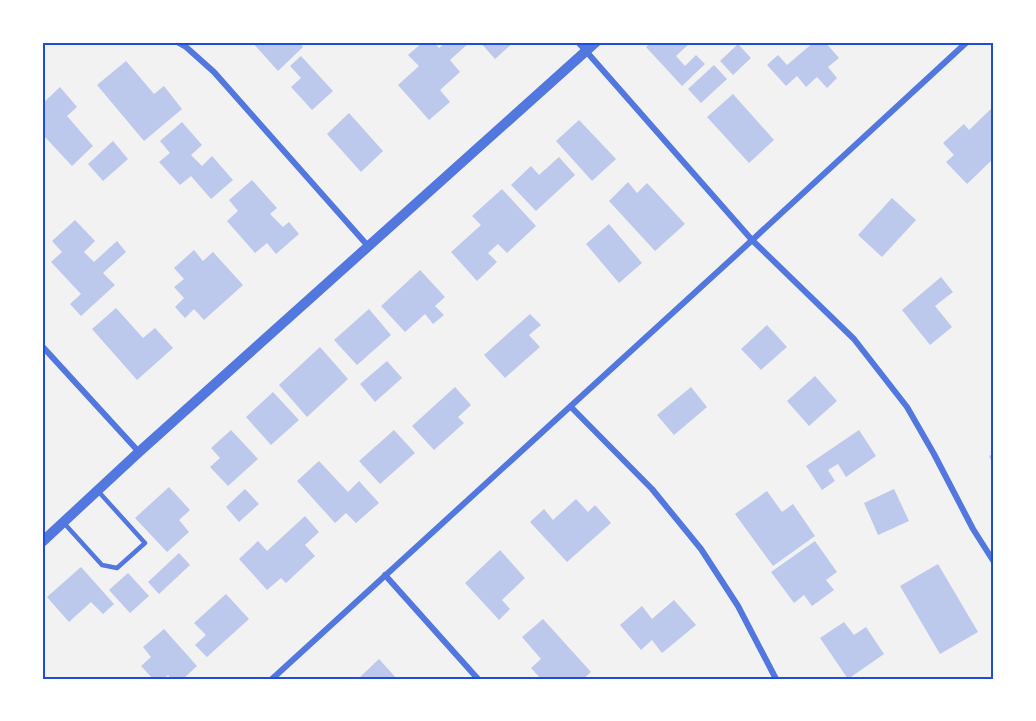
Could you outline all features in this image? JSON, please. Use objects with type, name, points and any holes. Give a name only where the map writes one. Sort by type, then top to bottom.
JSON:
[{"type":"street","points":[[177,42],[214,72],[368,246]]},
{"type":"street","points":[[578,42],[752,240],[854,339],[880,371],[907,407],[973,529],[994,562]]},
{"type":"street","points":[[42,542],[139,452],[596,42]]},
{"type":"street","points":[[272,679],[967,42]]},
{"type":"street","points":[[42,346],[139,452]]},
{"type":"street","points":[[571,407],[652,489],[701,549],[738,606],[776,679]]},
{"type":"street","points":[[385,575],[478,679]]},
{"type":"lane","points":[[63,522],[102,565],[117,568],[145,543],[97,490]]},
{"type":"building","points":[[252,42],[299,42],[303,47],[278,71]]},
{"type":"building","points":[[423,42],[434,42],[439,48],[446,42],[470,42],[450,60],[460,72],[440,90],[450,102],[429,120],[398,85],[419,66],[408,55]]},
{"type":"building","points":[[480,42],[514,42],[495,59]]},
{"type":"building","points":[[652,42],[691,42],[676,56],[685,66],[696,55],[705,64],[682,86],[646,47]]},
{"type":"building","points":[[814,42],[825,42],[839,58],[828,67],[837,78],[827,88],[817,77],[806,87],[797,76],[786,86],[767,65],[778,55],[787,65]]},
{"type":"building","points":[[738,44],[751,58],[733,75],[720,61]]},
{"type":"building","points":[[301,56],[333,91],[312,110],[291,87],[301,78],[290,66]]},
{"type":"building","points":[[126,61],[154,94],[164,86],[182,109],[144,141],[97,85]]},
{"type":"building","points":[[714,65],[727,79],[701,103],[688,89]]},
{"type":"building","points":[[60,87],[77,107],[67,116],[93,146],[72,166],[45,137],[42,140],[42,104]]},
{"type":"building","points":[[733,94],[774,140],[749,163],[707,117]]},
{"type":"building","points":[[994,106],[994,158],[967,184],[946,162],[954,155],[943,143],[964,124],[969,130]]},
{"type":"building","points":[[349,113],[383,151],[361,172],[327,134]]},
{"type":"building","points":[[579,120],[616,159],[592,181],[556,141]]},
{"type":"building","points":[[182,122],[202,145],[191,155],[202,166],[212,156],[233,180],[211,199],[191,176],[180,185],[159,162],[170,153],[160,141]]},
{"type":"building","points":[[113,141],[128,159],[103,181],[88,164]]},
{"type":"building","points":[[559,157],[575,175],[536,211],[511,185],[531,166],[539,175]]},
{"type":"building","points":[[252,180],[277,208],[270,214],[283,227],[289,222],[299,234],[276,254],[267,243],[255,253],[227,221],[238,211],[229,200]]},
{"type":"building","points":[[628,182],[637,193],[647,183],[685,224],[655,251],[609,201]]},
{"type":"building","points":[[502,189],[536,226],[507,253],[498,244],[488,253],[497,262],[477,281],[451,252],[481,225],[472,216]]},
{"type":"building","points":[[892,198],[916,220],[882,257],[858,235]]},
{"type":"building","points":[[75,220],[95,241],[84,252],[94,262],[117,241],[126,252],[103,273],[115,285],[81,316],[70,304],[81,294],[51,262],[62,252],[52,241]]},
{"type":"building","points":[[609,224],[642,263],[619,283],[586,244]]},
{"type":"building","points":[[194,250],[203,261],[213,252],[243,285],[204,320],[194,309],[185,318],[175,307],[184,298],[174,287],[184,279],[174,268]]},
{"type":"building","points":[[420,270],[445,297],[435,306],[444,315],[433,324],[425,314],[405,332],[381,306]]},
{"type":"building","points":[[941,277],[953,292],[935,306],[952,327],[930,345],[902,310]]},
{"type":"building","points":[[116,308],[143,338],[155,328],[173,348],[137,380],[92,329]]},
{"type":"building","points":[[369,309],[391,335],[357,365],[334,340]]},
{"type":"building","points":[[530,314],[541,325],[529,335],[540,347],[505,378],[484,355]]},
{"type":"building","points":[[767,325],[787,347],[761,370],[741,349]]},
{"type":"building","points":[[320,347],[348,379],[307,417],[279,385]]},
{"type":"building","points":[[387,361],[402,378],[375,402],[360,384]]},
{"type":"building","points":[[815,376],[837,401],[809,426],[787,401]]},
{"type":"building","points":[[455,387],[471,405],[458,417],[464,423],[434,450],[412,426]]},
{"type":"building","points":[[691,387],[707,407],[674,435],[657,415]]},
{"type":"building","points":[[273,392],[299,420],[271,445],[246,417]]},
{"type":"building","points":[[231,430],[258,459],[228,486],[210,467],[220,458],[211,448]]},
{"type":"building","points":[[394,430],[415,453],[380,484],[359,461]]},
{"type":"building","points":[[859,430],[876,456],[846,477],[838,464],[828,470],[835,481],[822,490],[806,466]]},
{"type":"building","points":[[994,453],[994,466],[989,456]]},
{"type":"building","points":[[319,461],[348,492],[359,481],[379,503],[356,523],[346,513],[335,523],[297,481]]},
{"type":"building","points":[[169,487],[190,510],[179,520],[189,532],[167,552],[135,518]]},
{"type":"building","points":[[245,489],[259,504],[239,522],[226,507]]},
{"type":"building","points":[[894,489],[909,521],[878,535],[864,503]]},
{"type":"building","points":[[767,491],[782,512],[793,504],[815,536],[773,566],[735,514]]},
{"type":"building","points":[[576,499],[588,512],[595,505],[611,523],[567,562],[530,522],[544,509],[553,520]]},
{"type":"building","points":[[305,516],[319,532],[305,545],[315,556],[286,583],[281,578],[267,590],[239,559],[258,541],[267,551]]},
{"type":"building","points":[[815,541],[837,572],[826,580],[834,590],[812,606],[804,595],[794,603],[771,572]]},
{"type":"building","points":[[500,550],[525,578],[502,600],[510,609],[499,620],[465,583]]},
{"type":"building","points":[[179,553],[190,565],[159,594],[148,582]]},
{"type":"building","points":[[938,564],[978,632],[940,654],[900,586]]},
{"type":"building","points":[[81,567],[114,604],[103,614],[91,602],[69,622],[47,597]]},
{"type":"building","points":[[128,573],[149,596],[130,613],[109,590]]},
{"type":"building","points":[[226,594],[249,619],[207,657],[195,645],[206,635],[194,623]]},
{"type":"building","points":[[674,600],[696,625],[662,653],[652,640],[641,650],[620,625],[642,606],[652,619]]},
{"type":"building","points":[[543,619],[591,672],[583,679],[541,679],[531,668],[541,659],[522,637]]},
{"type":"building","points":[[844,622],[854,635],[866,627],[884,654],[848,679],[820,638]]},
{"type":"building","points":[[164,629],[197,666],[183,679],[171,679],[168,675],[164,679],[153,679],[141,666],[151,657],[143,647]]},
{"type":"building","points":[[379,659],[397,679],[358,679]]}]
